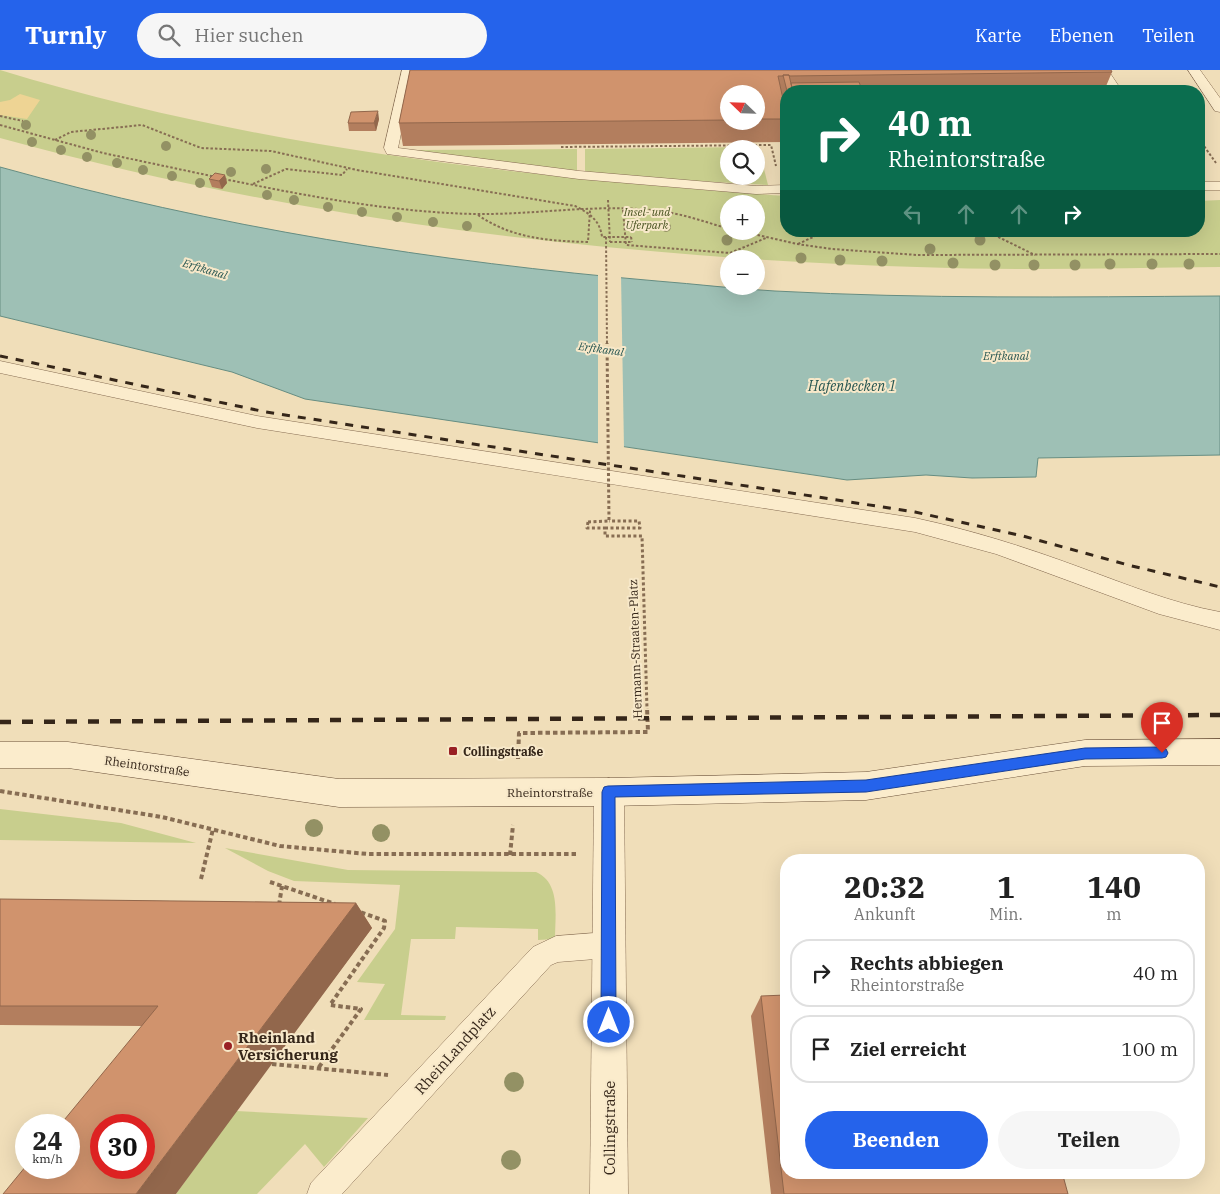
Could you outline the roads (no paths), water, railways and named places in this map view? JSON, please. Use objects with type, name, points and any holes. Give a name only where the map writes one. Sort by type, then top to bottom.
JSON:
[{"type":"main road","name":"Rheintorstraße","points":[[0,755],[68,755],[338,793],[608,792],[866,786],[1085,753],[1220,752]]},
{"type":"main road","name":"Collingstraße","points":[[608,792],[609,1194]]},
{"type":"lane","points":[[408,70],[391,148],[392,151],[587,176],[756,190],[780,189]]},
{"type":"lane","points":[[1102,70],[1112,85]]},
{"type":"lane","points":[[1194,70],[1218,102]]},
{"type":"lane","points":[[1205,103],[1218,102]]},
{"type":"lane","points":[[1205,186],[1220,186]]},
{"type":"lane","points":[[0,367],[257,422],[915,525],[956,534],[1078,575],[1131,596],[1199,618],[1220,621]]},
{"type":"lane","name":"RheinLandplatz","points":[[322,1194],[542,956],[556,950],[608,945]]},
{"type":"water","name":"Hafenbecken 1","points":[[0,167],[162,207],[326,239],[491,264],[720,287],[720,295],[765,295],[765,290],[831,294],[997,297],[1220,296],[1220,455],[1038,458],[1036,477],[972,478],[926,475],[847,480],[305,399],[232,372],[0,316]]},
{"type":"railway","points":[[0,356],[266,412],[915,512],[1023,536],[1128,565],[1220,587]]},
{"type":"railway","points":[[0,722],[1220,715]]},
{"type":"place","name":"Collingstraße","points":[[453,751]]},
{"type":"place","name":"Rheinland Versicherung","points":[[228,1046]]},
{"type":"park label","name":"Insel- und Uferpark","points":[[647,218]]},
{"type":"water label","name":"Erftkanal","points":[[205,269]]},
{"type":"water label","name":"Erftkanal","points":[[601,349]]},
{"type":"water label","name":"Erftkanal","points":[[1006,356]]}]
